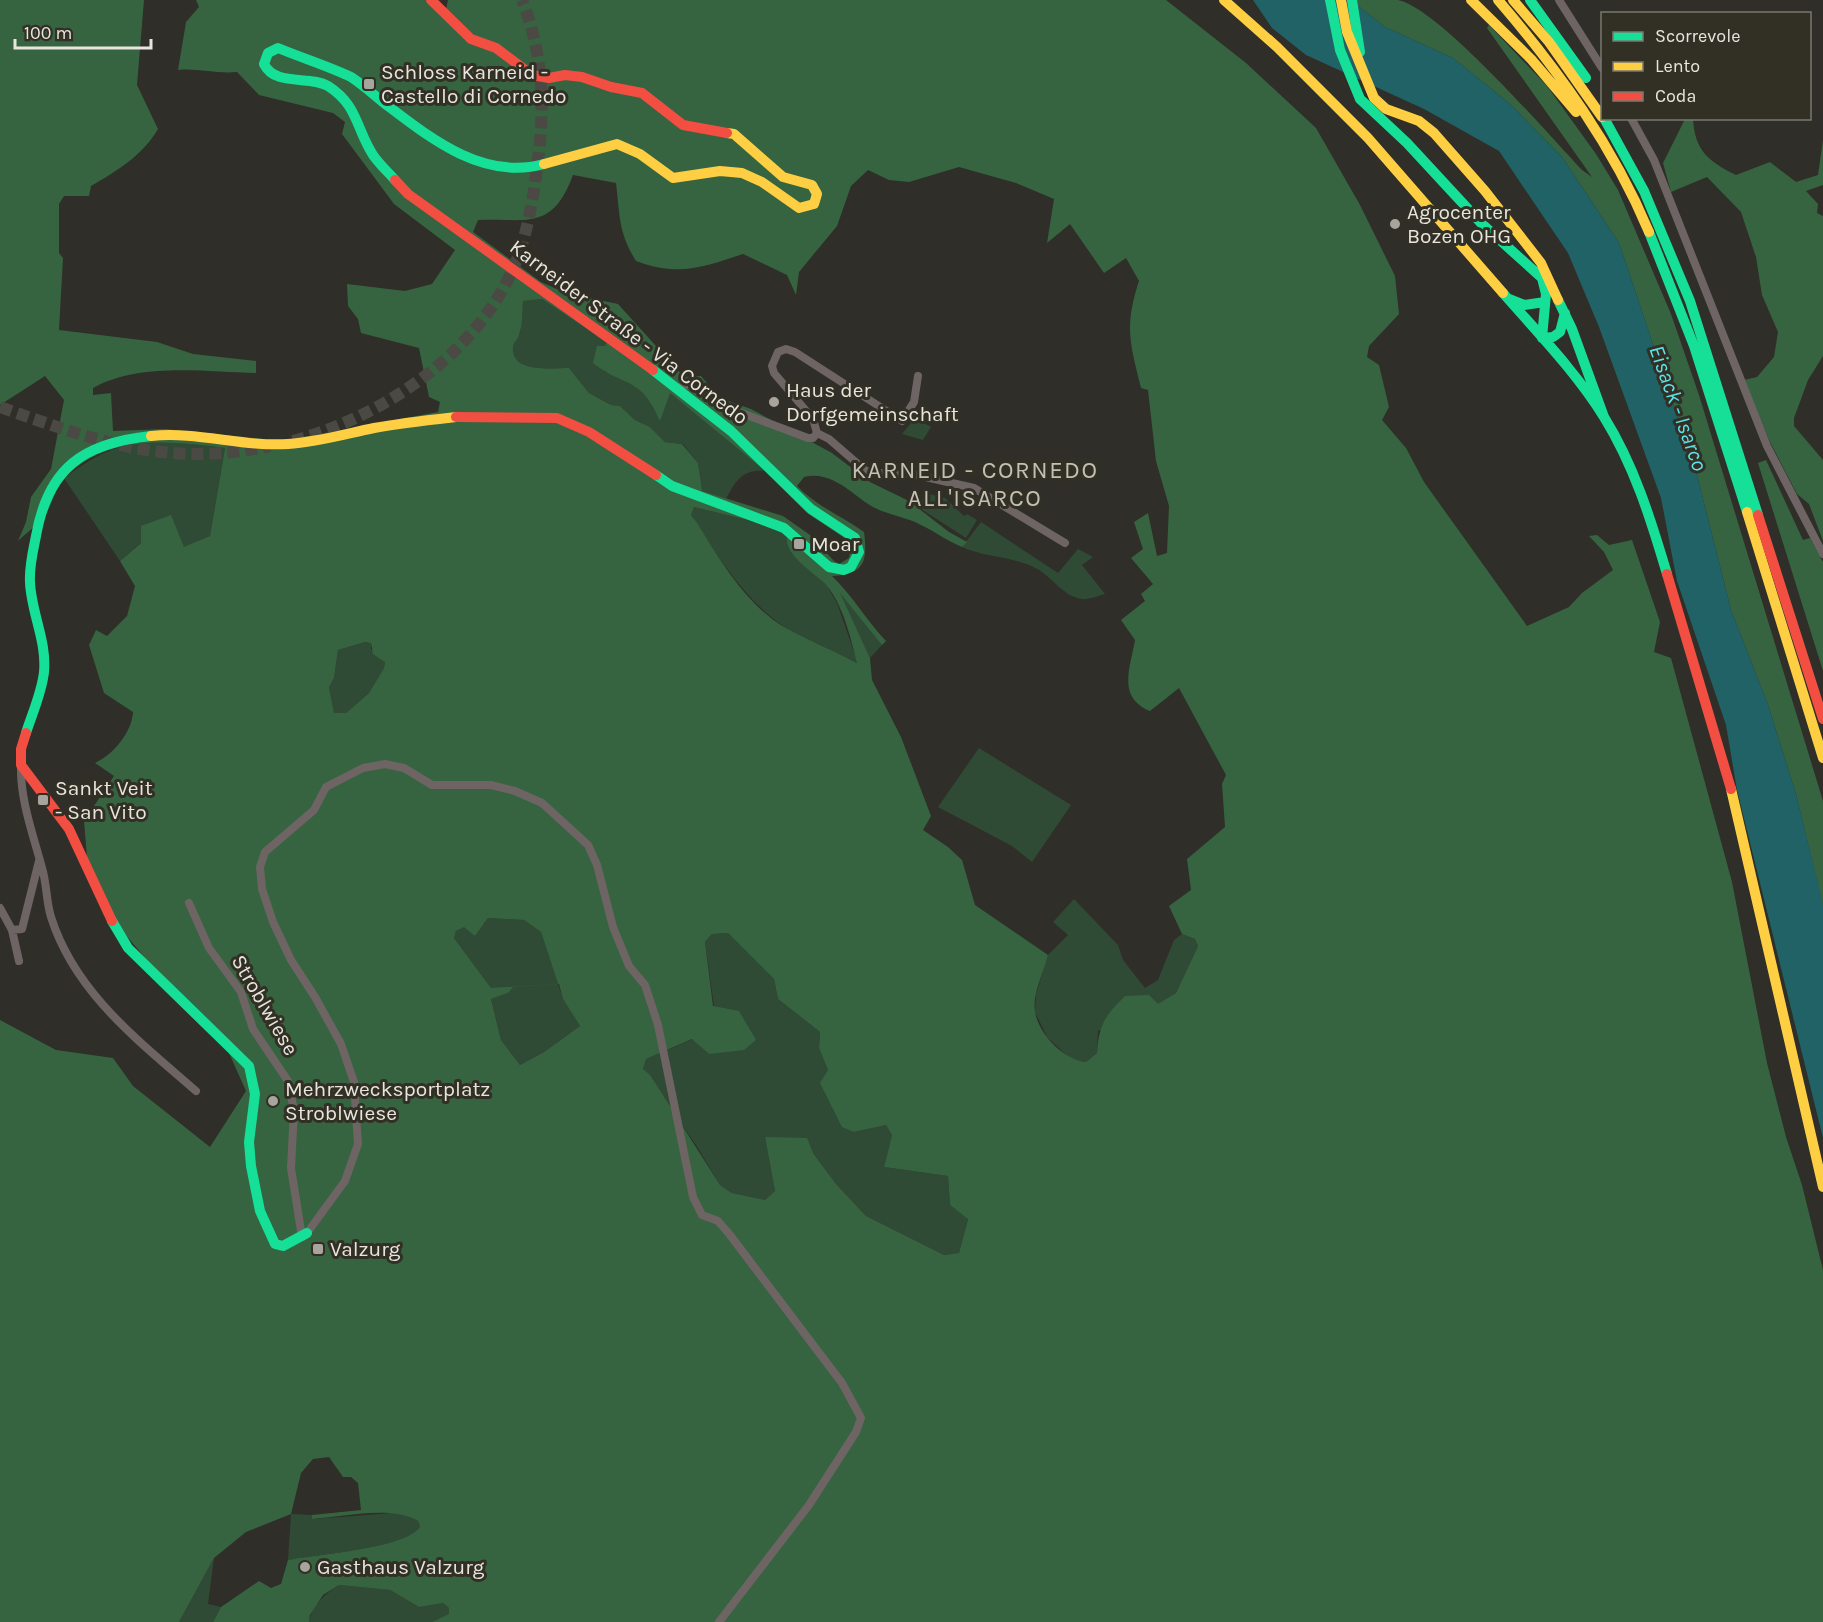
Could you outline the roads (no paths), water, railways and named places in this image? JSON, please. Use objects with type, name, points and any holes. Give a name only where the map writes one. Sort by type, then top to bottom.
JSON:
[{"type":"main road","name":"Karneider Straße - Via Cornedo","points":[[21,765],[21,749],[44,674],[44,652],[30,582],[41,507],[59,475],[77,460],[99,447],[129,438],[167,434],[260,444],[287,444],[325,440],[374,428],[425,420],[475,416],[557,418],[589,432],[672,486],[784,528],[829,567],[844,570],[851,567],[859,552],[855,538],[811,509],[731,431],[680,390],[408,194],[373,155],[344,97],[325,84],[274,76],[267,72],[263,65],[266,53],[278,48],[352,78],[423,133],[471,160],[488,166],[527,169],[617,144],[640,154],[673,178],[720,171],[741,171],[798,207],[806,208],[814,204],[817,194],[812,185],[783,177],[734,134],[683,125],[642,93],[611,87],[582,77],[566,75],[549,78],[532,75],[496,48],[471,39],[459,30],[431,0]]},
{"type":"main road","points":[[1224,0],[1277,47],[1368,138],[1574,374],[1604,417],[1623,452],[1651,519],[1729,782],[1757,894],[1823,1187]]},
{"type":"main road","points":[[1330,0],[1347,69],[1355,91],[1369,110],[1407,142],[1481,223],[1537,272],[1545,288],[1542,338]]},
{"type":"main road","points":[[1341,0],[1347,32],[1368,90],[1381,106],[1419,122],[1434,133],[1485,191],[1541,262],[1565,313],[1604,417]]},
{"type":"main road","points":[[1352,0],[1361,69]]},
{"type":"main road","points":[[1471,0],[1561,92],[1635,198]]},
{"type":"main road","points":[[1498,0],[1570,88],[1604,140],[1635,198],[1680,303],[1823,758]]},
{"type":"main road","points":[[1513,0],[1549,42],[1601,114]]},
{"type":"main road","points":[[1530,0],[1585,76],[1601,111]]},
{"type":"main road","points":[[1347,32],[1347,69]]},
{"type":"main road","points":[[1605,120],[1644,190],[1690,301],[1823,719]]},
{"type":"main road","points":[[1509,299],[1531,305],[1545,302]]},
{"type":"main road","points":[[1542,338],[1553,338],[1561,332],[1565,322],[1565,313]]},
{"type":"main road","points":[[21,765],[69,829],[112,922],[128,948],[243,1059],[253,1074],[256,1088],[249,1155],[255,1194],[275,1245],[283,1245],[304,1235]]},
{"type":"street","points":[[1560,2],[1601,66]]},
{"type":"street","points":[[1632,120],[1654,160],[1767,446],[1823,554]]},
{"type":"street","points":[[918,376],[914,402],[902,421],[786,349],[774,358],[774,373],[813,419],[817,433],[829,439],[866,471],[895,476],[908,473],[974,489],[1065,543]]},
{"type":"street","points":[[680,390],[683,385],[696,384],[723,406],[808,438],[813,438],[817,433]]},
{"type":"street","points":[[21,765],[21,789],[39,857],[51,918],[62,945],[78,972],[115,1020],[196,1091]]},
{"type":"street","points":[[304,1235],[345,1181],[358,1144],[354,1082],[341,1044],[291,960],[273,922],[262,889],[260,867],[265,852],[314,810],[326,787],[363,768],[385,765],[404,768],[432,785],[491,785],[515,791],[542,803],[588,845],[597,865],[612,927],[629,966],[645,985],[658,1025],[693,1197],[702,1215],[718,1221],[730,1235],[842,1383],[861,1418],[856,1432],[809,1505],[719,1622]]},
{"type":"street","points":[[12,930],[22,929],[39,857]]},
{"type":"street","name":"Stroblwiese","points":[[189,903],[209,948],[241,992],[253,1029],[288,1081],[294,1110],[291,1168],[304,1235]]},
{"type":"street","points":[[0,908],[12,930],[19,961]]},
{"type":"water","points":[[1253,0],[1345,0],[1357,5],[1385,27],[1453,58],[1510,104],[1562,157],[1619,243],[1697,475],[1731,610],[1768,705],[1796,794],[1823,904],[1823,1138],[1737,790],[1726,725],[1677,581],[1661,498],[1599,327],[1568,253],[1499,151],[1424,109],[1306,55],[1272,28]]},
{"type":"tunnel","points":[[293,441],[327,430],[361,415],[394,397],[425,376],[453,352],[478,325],[500,295],[516,262],[524,238],[540,140],[542,99],[538,59],[522,0]]},
{"type":"tunnel","points":[[0,407],[68,431],[132,448],[198,454],[233,452],[270,446]]},
{"type":"place","name":"Schloss Karneid - Castello di Cornedo","points":[[369,84]]},
{"type":"place","name":"Agrocenter Bozen OHG","points":[[1395,224]]},
{"type":"place","name":"Haus der Dorfgemeinschaft","points":[[774,402]]},
{"type":"place","name":"Moar","points":[[799,544]]},
{"type":"place","name":"Sankt Veit - San Vito","points":[[43,800]]},
{"type":"place","name":"Mehrzwecksportplatz Stroblwiese","points":[[273,1101]]},
{"type":"place","name":"Valzurg","points":[[318,1249]]},
{"type":"place","name":"Gasthaus Valzurg","points":[[305,1567]]},
{"type":"district","name":"KARNEID - CORNEDO ALL'ISARCO","points":[[975,484]]},
{"type":"water label","name":"Eisack - Isarco","points":[[1678,408]]}]
